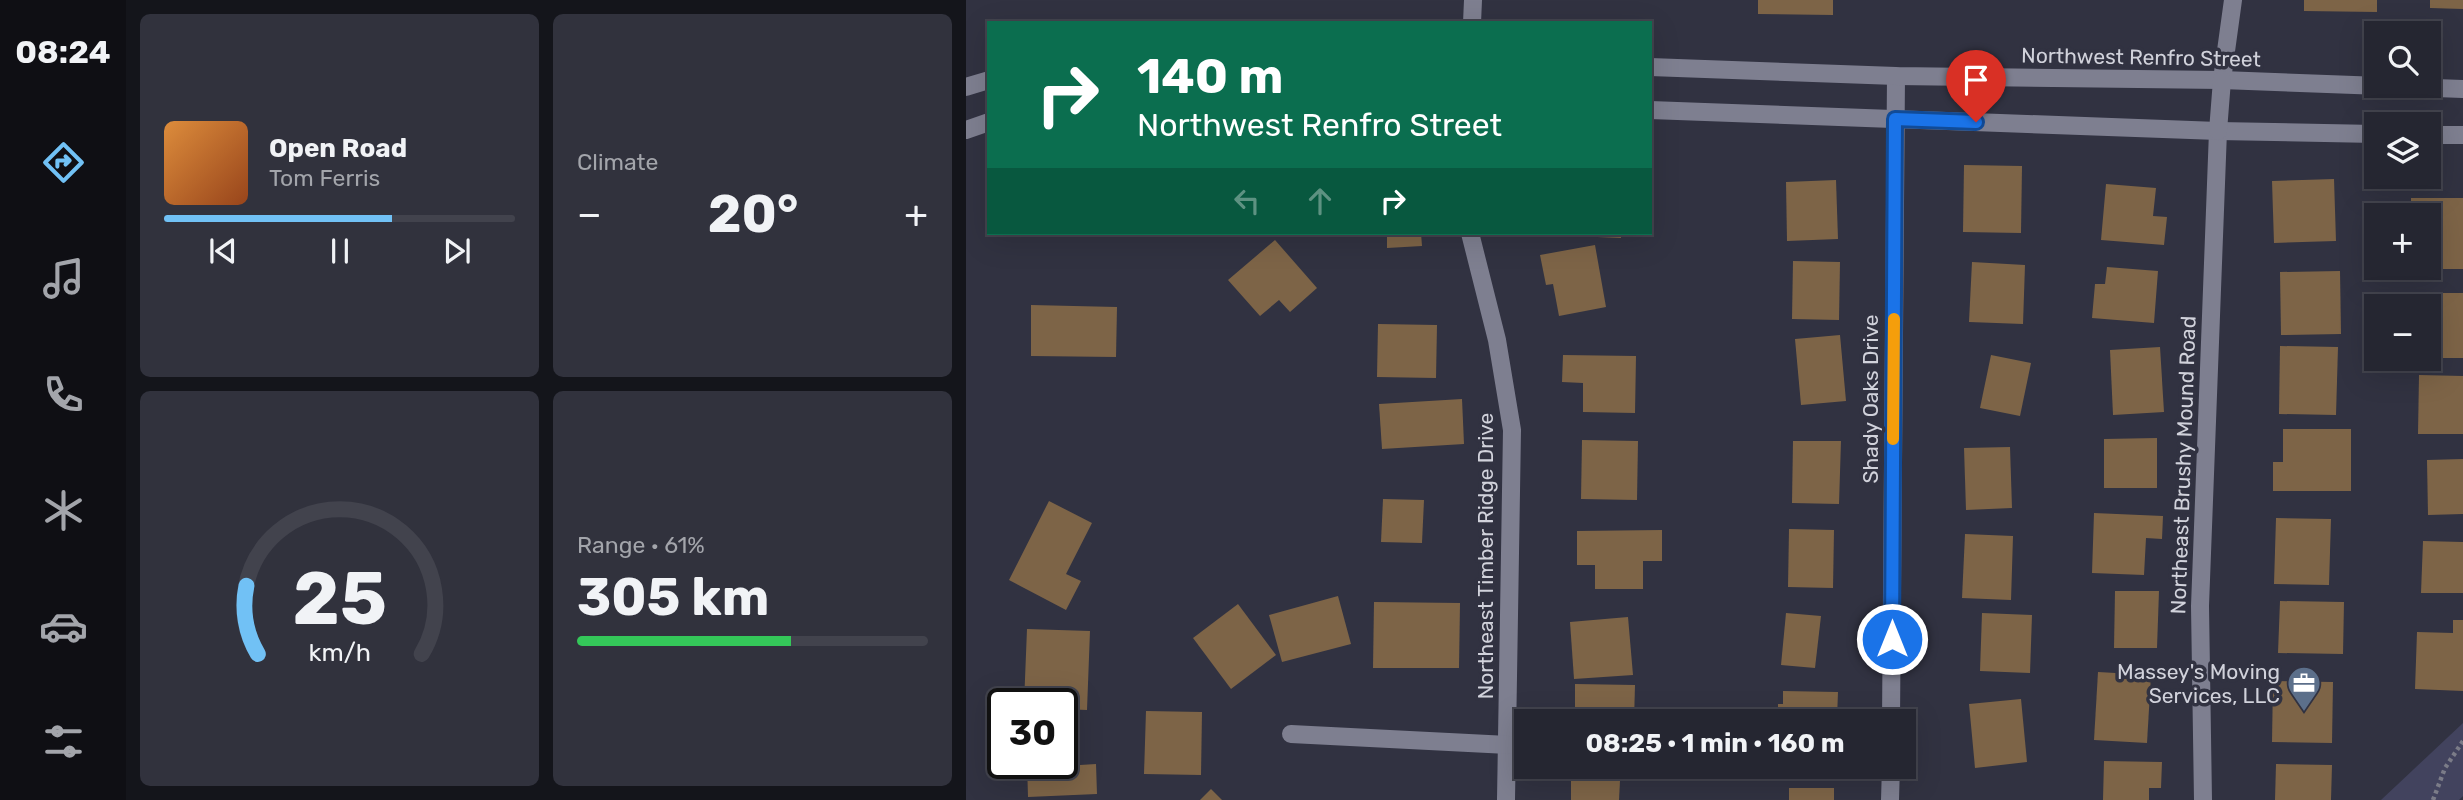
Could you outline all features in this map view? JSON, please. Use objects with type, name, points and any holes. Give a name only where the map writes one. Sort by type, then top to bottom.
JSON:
[{"type":"street","points":[[1472,21],[1473,0]]},
{"type":"street","name":"Northeast Brushy Mound Road","points":[[2203,800],[2200,606],[2218,131],[2233,0]]},
{"type":"street","name":"Northwest Renfro Street","points":[[1652,66],[1896,76],[2222,80],[2463,89]]},
{"type":"street","name":"Shady Oaks Drive","points":[[1891,709],[1896,76]]},
{"type":"street","points":[[966,87],[987,81]]},
{"type":"street","points":[[1652,110],[2364,134]]},
{"type":"street","points":[[966,130],[987,123]]},
{"type":"street","points":[[2441,135],[2463,135]]},
{"type":"street","name":"Northeast Timber Ridge Drive","points":[[1470,235],[1497,340],[1512,430],[1506,800]]},
{"type":"street","points":[[1291,734],[1508,745]]},
{"type":"street","points":[[1890,800],[1891,779]]},
{"type":"path","points":[[2433,800],[2445,768],[2463,741]]},
{"type":"shaded area","points":[[2463,723],[2463,796],[2459,800],[2381,800]]},
{"type":"building","points":[[1758,0],[1833,0],[1833,15],[1758,14]]},
{"type":"building","points":[[2304,0],[2377,0],[2377,12],[2304,11]]},
{"type":"building","points":[[2430,0],[2463,0],[2463,9],[2430,8]]},
{"type":"building","points":[[1964,165],[2022,166],[2021,233],[1963,232]]},
{"type":"building","points":[[2334,179],[2336,241],[2274,243],[2272,181]]},
{"type":"building","points":[[1836,180],[1838,239],[1787,241],[1786,182]]},
{"type":"building","points":[[2106,184],[2156,188],[2153,216],[2167,217],[2164,245],[2101,240]]},
{"type":"building","points":[[2411,198],[2463,198],[2463,269],[2441,269],[2441,203],[2411,203]]},
{"type":"building","points":[[1387,235],[1421,235],[1422,246],[1387,248]]},
{"type":"building","points":[[1550,235],[1621,235],[1621,238]]},
{"type":"building","points":[[1275,240],[1317,288],[1290,312],[1279,300],[1260,316],[1228,280]]},
{"type":"building","points":[[1595,245],[1606,307],[1559,316],[1553,284],[1546,285],[1540,255]]},
{"type":"building","points":[[1793,261],[1840,262],[1839,320],[1792,319]]},
{"type":"building","points":[[1972,262],[2025,265],[2023,324],[1969,322]]},
{"type":"building","points":[[2107,267],[2158,271],[2154,323],[2092,318],[2095,284],[2105,284]]},
{"type":"building","points":[[2340,271],[2341,334],[2281,335],[2280,272]]},
{"type":"building","points":[[2463,293],[2463,358],[2441,358],[2441,294],[2415,294]]},
{"type":"building","points":[[1031,305],[1117,307],[1116,357],[1031,356]]},
{"type":"building","points":[[1378,324],[1437,325],[1436,378],[1377,377]]},
{"type":"building","points":[[1840,335],[1846,401],[1801,405],[1795,339]]},
{"type":"building","points":[[2280,346],[2338,347],[2336,415],[2279,414]]},
{"type":"building","points":[[2160,347],[2164,412],[2113,415],[2110,350]]},
{"type":"building","points":[[1563,355],[1636,356],[1635,413],[1583,412],[1583,383],[1562,382]]},
{"type":"building","points":[[1991,355],[2031,363],[2020,416],[1980,408]]},
{"type":"building","points":[[2419,375],[2463,376],[2463,434],[2418,434]]},
{"type":"building","points":[[1462,399],[1464,444],[1382,449],[1379,404]]},
{"type":"building","points":[[2283,429],[2351,429],[2351,491],[2273,491],[2273,462],[2283,462]]},
{"type":"building","points":[[2157,438],[2157,488],[2104,488],[2104,439]]},
{"type":"building","points":[[1582,440],[1638,441],[1637,500],[1581,499]]},
{"type":"building","points":[[1793,441],[1841,441],[1839,504],[1792,503]]},
{"type":"building","points":[[2010,447],[2012,508],[1966,510],[1964,448]]},
{"type":"building","points":[[2463,459],[2463,514],[2428,515],[2427,460]]},
{"type":"building","points":[[1383,499],[1424,500],[1422,543],[1381,542]]},
{"type":"building","points":[[1049,501],[1092,523],[1066,574],[1081,581],[1066,610],[1009,580]]},
{"type":"building","points":[[2094,513],[2163,516],[2162,539],[2146,538],[2144,575],[2092,573]]},
{"type":"building","points":[[2276,518],[2331,519],[2329,585],[2274,584]]},
{"type":"building","points":[[1789,529],[1834,530],[1833,588],[1788,587]]},
{"type":"building","points":[[1662,530],[1662,561],[1643,561],[1643,589],[1595,589],[1595,565],[1577,565],[1577,531]]},
{"type":"building","points":[[1965,534],[2013,536],[2011,600],[1962,598]]},
{"type":"building","points":[[2423,541],[2463,542],[2463,593],[2421,593]]},
{"type":"building","points":[[2115,591],[2159,591],[2157,648],[2114,648]]},
{"type":"building","points":[[1338,596],[1351,644],[1282,662],[1269,615]]},
{"type":"building","points":[[2280,601],[2344,602],[2343,654],[2278,653]]},
{"type":"building","points":[[1374,602],[1460,603],[1459,668],[1373,668]]},
{"type":"building","points":[[1238,604],[1276,655],[1231,689],[1193,638]]},
{"type":"building","points":[[1786,613],[1821,616],[1815,668],[1781,665]]},
{"type":"building","points":[[1982,613],[2032,615],[2030,673],[1980,671]]},
{"type":"building","points":[[1628,617],[1633,675],[1574,679],[1570,622]]},
{"type":"building","points":[[2453,620],[2463,620],[2463,691],[2415,689],[2417,632],[2453,633]]},
{"type":"building","points":[[1027,629],[1090,631],[1087,710],[1078,710],[1078,688],[1025,688]]},
{"type":"building","points":[[2098,672],[2151,675],[2147,743],[2094,740]]},
{"type":"building","points":[[2273,681],[2333,682],[2332,743],[2272,742]]},
{"type":"building","points":[[1575,684],[1635,685],[1634,709],[1575,709]]},
{"type":"building","points":[[1783,691],[1838,692],[1837,709],[1778,709],[1778,704],[1783,704]]},
{"type":"building","points":[[2021,699],[2027,762],[1975,768],[1969,704]]},
{"type":"building","points":[[1146,711],[1202,712],[1201,775],[1144,774]]},
{"type":"building","points":[[1079,728],[1080,765],[1096,764],[1097,794],[1028,797],[1027,779],[1078,779]]},
{"type":"building","points":[[2104,761],[2162,762],[2161,788],[2149,788],[2149,800],[2103,800]]},
{"type":"building","points":[[2276,764],[2332,765],[2331,800],[2275,800]]},
{"type":"building","points":[[1571,781],[1620,781],[1619,800],[1571,800]]},
{"type":"building","points":[[1789,788],[1834,788],[1834,800],[1789,800]]},
{"type":"building","points":[[1211,789],[1222,800],[1200,800]]},
{"type":"slow traffic","points":[[1893,439],[1894,319]]},
{"type":"place","name":"Massey's Moving Services, LLC","points":[[2304,713]]},
{"type":"route","points":[[1892,639],[1895,119],[1976,122]]}]
